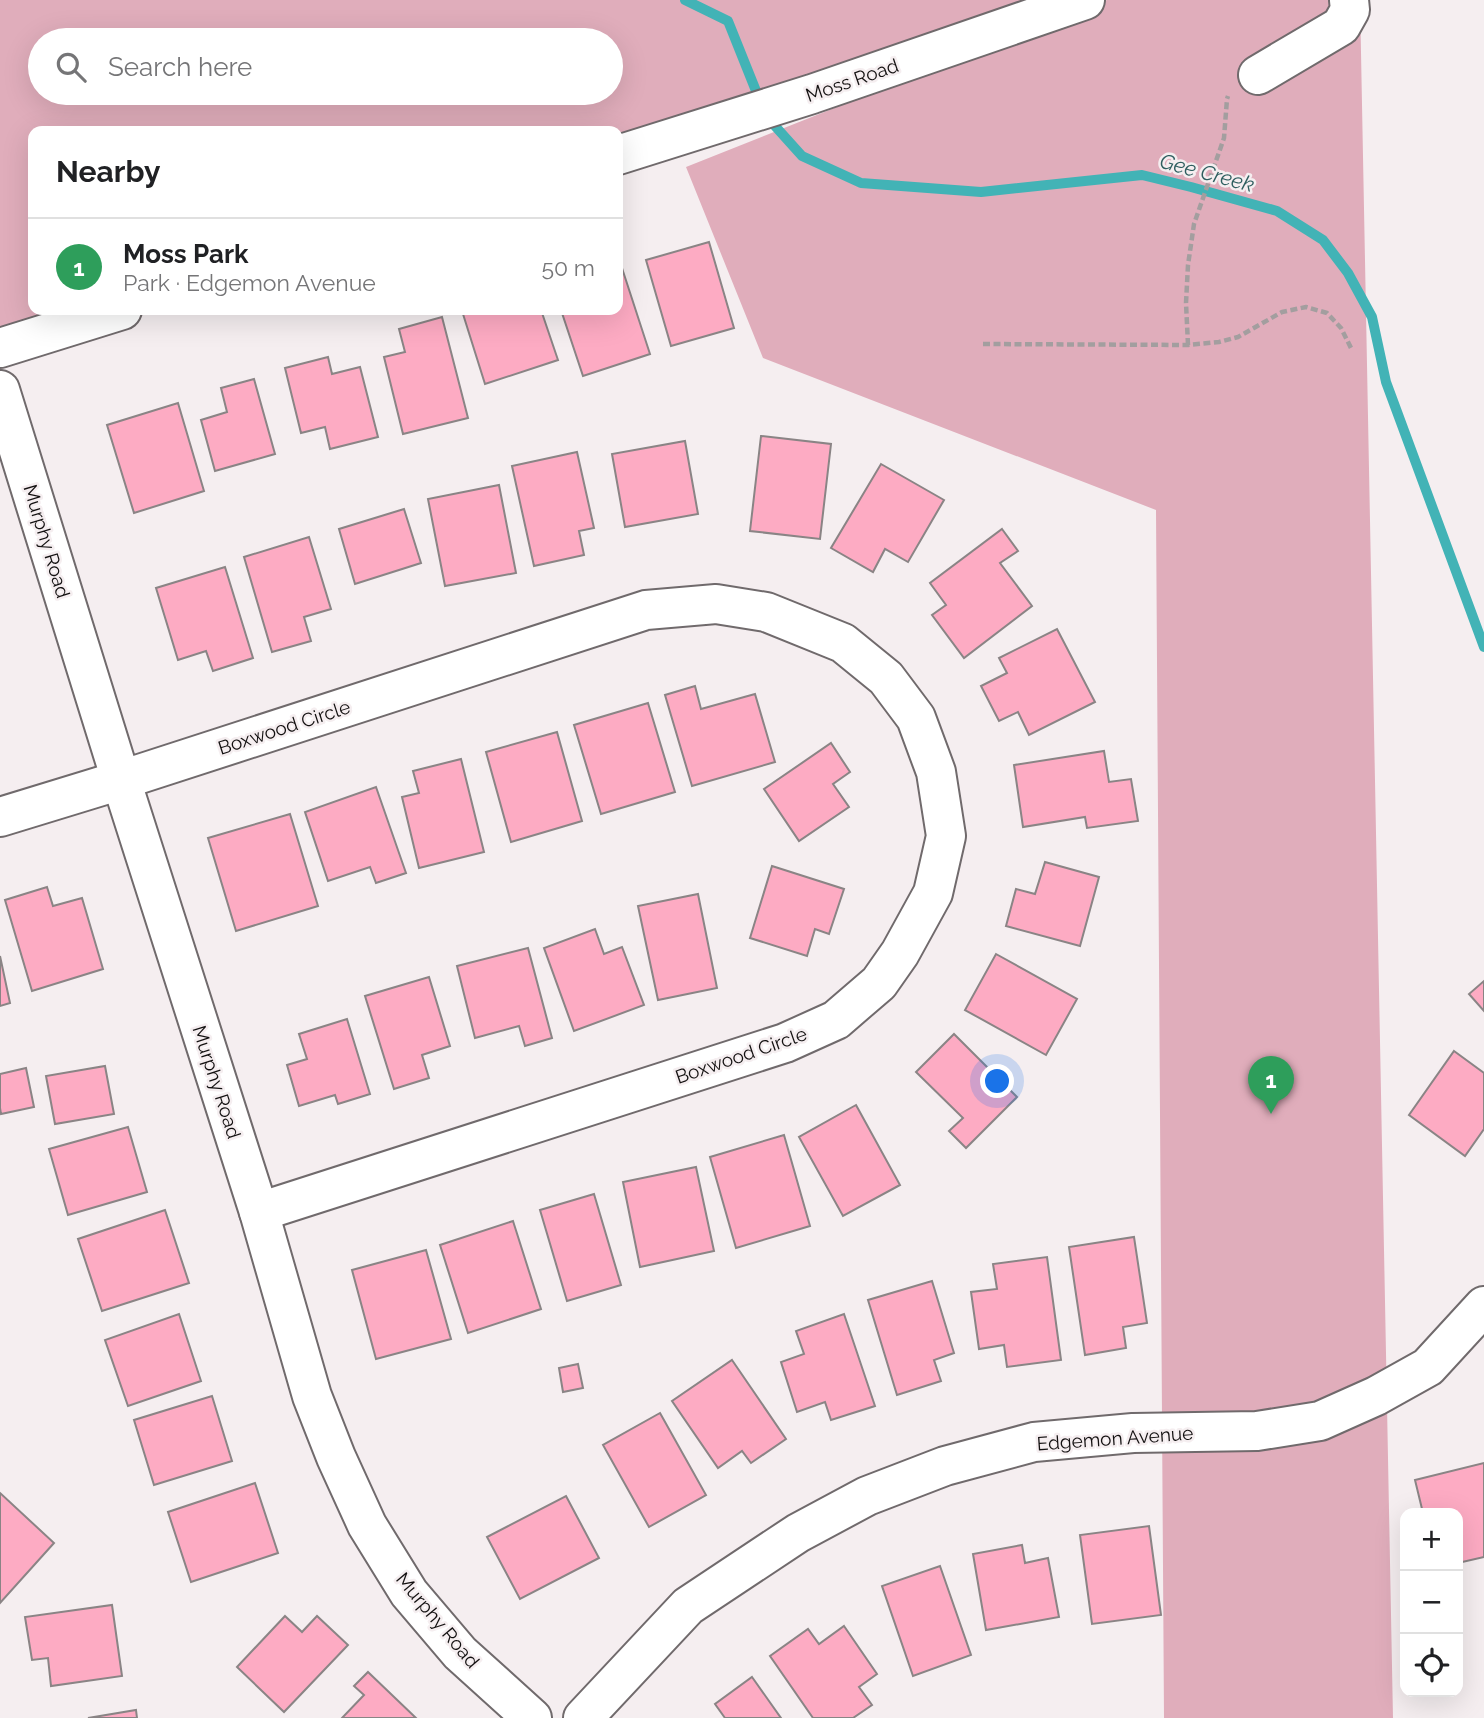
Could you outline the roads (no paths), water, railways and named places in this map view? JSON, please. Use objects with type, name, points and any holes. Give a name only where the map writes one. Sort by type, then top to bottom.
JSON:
[{"type":"street","name":"Moss Road","points":[[623,153],[812,94],[1085,0]]},
{"type":"street","points":[[1258,75],[1341,26],[1350,10],[1349,0]]},
{"type":"street","points":[[0,348],[106,315]]},
{"type":"street","name":"Murphy Road","points":[[0,390],[259,1212],[312,1396],[336,1457],[367,1525],[409,1593],[460,1653],[532,1718]]},
{"type":"street","name":"Boxwood Circle","points":[[0,817],[646,610],[716,604],[766,612],[843,643],[886,678],[916,718],[936,772],[946,836],[933,893],[900,953],[878,983],[836,1020],[785,1043],[259,1212]]},
{"type":"street","name":"Edgemon Avenue","points":[[583,1718],[688,1606],[798,1533],[867,1496],[945,1466],[1034,1442],[1133,1433],[1257,1431],[1320,1421],[1376,1396],[1428,1367],[1484,1306]]},
{"type":"waterway","name":"Gee Creek","points":[[685,0],[728,21],[766,116],[802,156],[861,183],[981,192],[1142,175],[1277,211],[1323,240],[1348,273],[1372,317],[1386,382],[1484,647]]},
{"type":"place","name":"Moss Park","points":[[1271,1114]]}]
